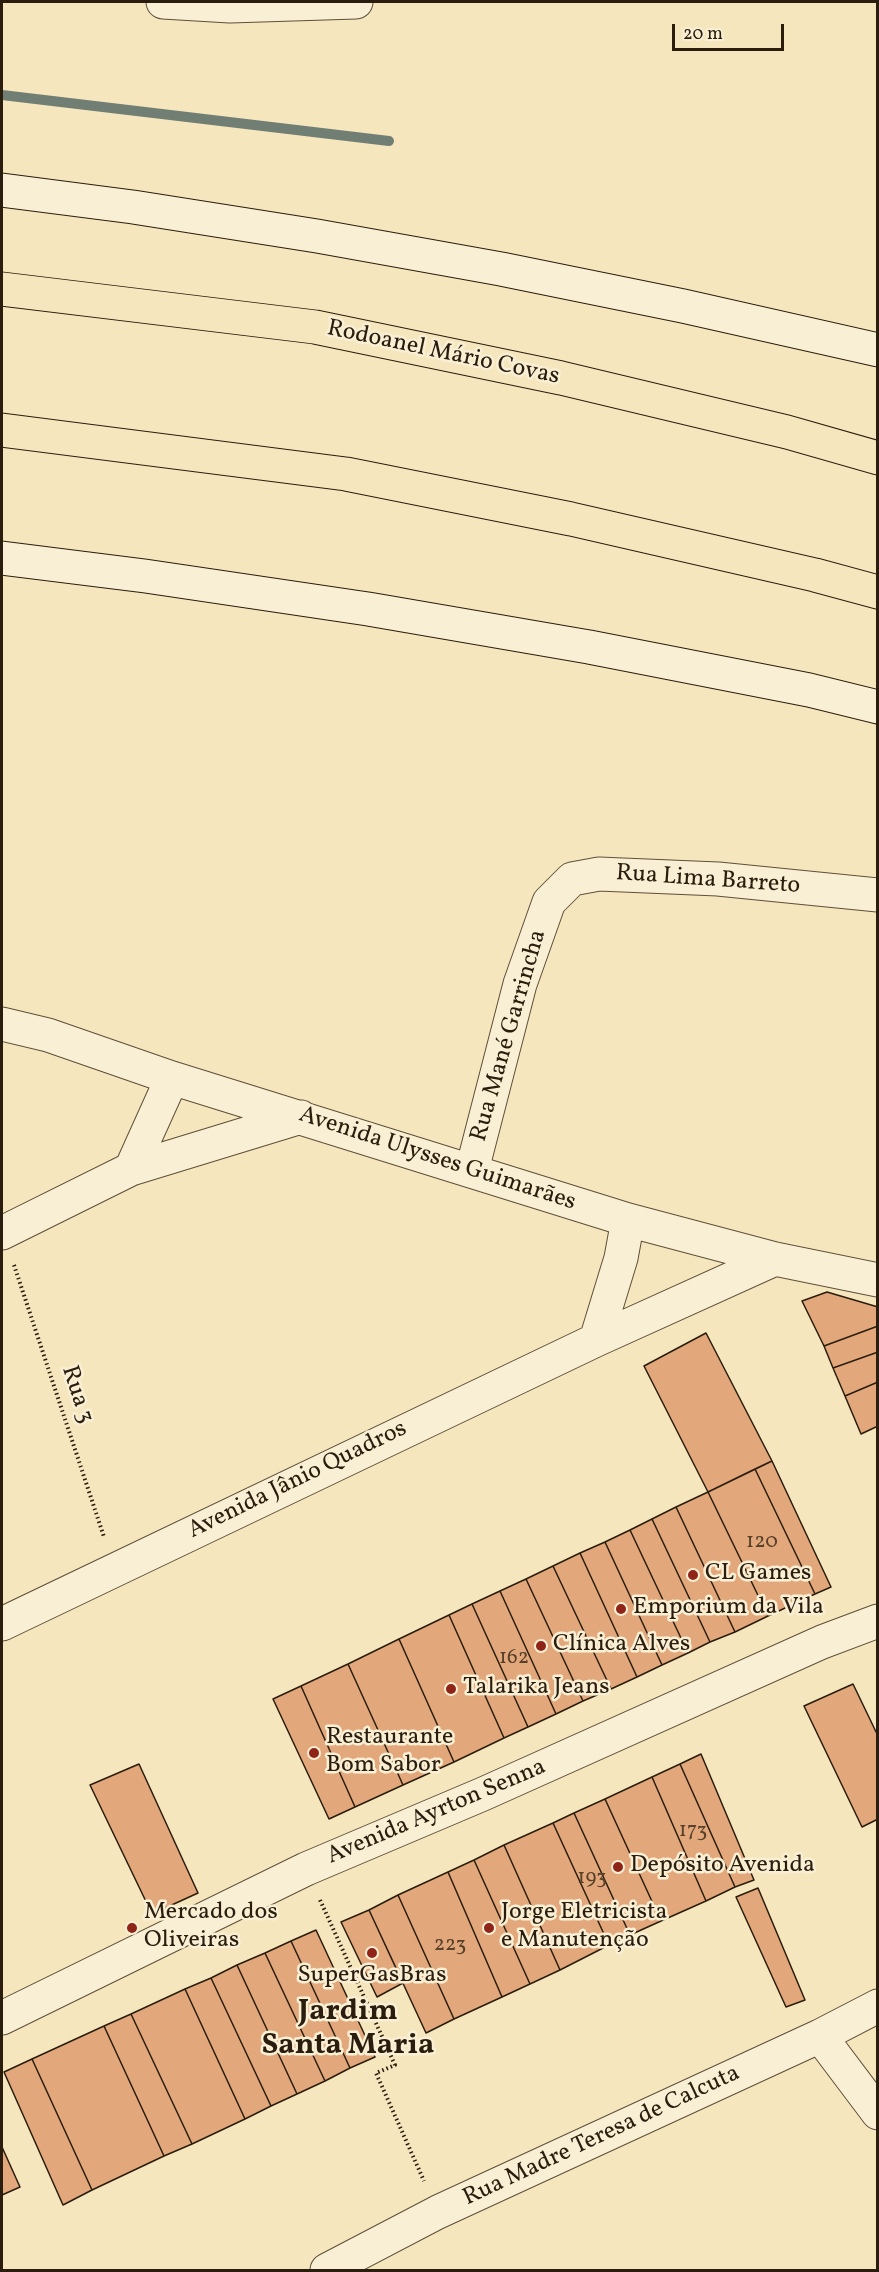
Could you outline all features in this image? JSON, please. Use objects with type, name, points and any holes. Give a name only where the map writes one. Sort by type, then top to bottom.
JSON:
[{"type":"highway","name":"Rodoanel Mário Covas","points":[[2,289],[315,327],[561,378],[787,432],[878,458]]},
{"type":"highway","points":[[2,430],[346,474],[571,519],[815,575],[878,592]]},
{"type":"street","points":[[163,2],[230,4],[356,2]]},
{"type":"street","points":[[2,190],[179,214],[489,267],[683,306],[878,350]]},
{"type":"street","points":[[2,558],[145,576],[368,609],[589,647],[809,690],[878,707]]},
{"type":"street","name":"Rua Lima Barreto","points":[[549,902],[572,879],[599,874],[718,879],[878,895]]},
{"type":"street","name":"Rua Mané Garrincha","points":[[472,1170],[520,984],[549,902]]},
{"type":"street","name":"Avenida Ulysses Guimarães","points":[[2,1024],[48,1035],[172,1078],[628,1220],[775,1259],[878,1280]]},
{"type":"street","points":[[131,1169],[172,1078]]},
{"type":"street","points":[[2,1233],[131,1169],[301,1117]]},
{"type":"street","points":[[596,1340],[621,1258],[628,1220]]},
{"type":"street","name":"Avenida Jânio Quadros","points":[[2,1624],[596,1340],[775,1259]]},
{"type":"street","name":"Avenida Ayrton Senna","points":[[2,2018],[306,1869],[483,1794],[822,1642],[878,1621]]},
{"type":"street","name":"Rua Madre Teresa de Calcuta","points":[[327,2271],[438,2212],[820,2036],[878,2006]]},
{"type":"street","points":[[820,2036],[878,2113]]},
{"type":"path","name":"Rua 3","points":[[2,1233],[115,1569]]},
{"type":"path","points":[[306,1869],[395,2065],[376,2073],[426,2184]]},
{"type":"building","points":[[827,1292],[878,1307],[878,1326],[824,1346],[802,1301]]},
{"type":"building","points":[[878,1326],[878,1352],[833,1368],[824,1346]]},
{"type":"building","points":[[706,1333],[772,1461],[708,1492],[644,1366]]},
{"type":"building","points":[[878,1352],[878,1382],[845,1396],[833,1368]]},
{"type":"building","points":[[878,1382],[878,1426],[861,1434],[845,1396]]},
{"type":"building","points":[[772,1461],[831,1587],[815,1594],[755,1469]]},
{"type":"building","points":[[755,1469],[815,1594],[768,1616],[708,1492]]},
{"type":"building","points":[[708,1492],[768,1616],[735,1632],[676,1507]]},
{"type":"building","name":"CL Games","points":[[676,1507],[735,1632],[710,1642],[652,1519]]},
{"type":"building","points":[[652,1519],[710,1642],[688,1653],[630,1530]]},
{"type":"building","points":[[630,1530],[688,1653],[662,1665],[605,1542]]},
{"type":"building","name":"Emporium da Vila","points":[[605,1542],[662,1665],[637,1677],[580,1553]]},
{"type":"building","points":[[580,1553],[637,1677],[611,1689],[553,1566]]},
{"type":"building","points":[[553,1566],[611,1689],[583,1701],[526,1579]]},
{"type":"building","name":"Clínica Alves","points":[[526,1579],[583,1701],[556,1714],[500,1591]]},
{"type":"building","points":[[500,1591],[556,1714],[528,1727],[472,1604]]},
{"type":"building","points":[[472,1604],[528,1727],[504,1738],[449,1615]]},
{"type":"building","name":"Talarika Jeans","points":[[449,1615],[504,1738],[454,1762],[399,1639]]},
{"type":"building","points":[[399,1639],[454,1762],[403,1785],[348,1664]]},
{"type":"building","points":[[348,1664],[403,1785],[355,1807],[301,1686]]},
{"type":"building","points":[[853,1684],[878,1736],[878,1819],[862,1827],[804,1706]]},
{"type":"building","name":"Restaurante Bom Sabor","points":[[301,1686],[355,1807],[329,1819],[273,1699]]},
{"type":"building","points":[[701,1754],[754,1880],[735,1887],[680,1764]]},
{"type":"building","points":[[139,1764],[198,1893],[152,1914],[90,1785]]},
{"type":"building","points":[[680,1764],[735,1887],[706,1901],[652,1777]]},
{"type":"building","points":[[652,1777],[706,1901],[661,1921],[605,1799]]},
{"type":"building","name":"Depósito Avenida","points":[[605,1799],[661,1921],[630,1935],[574,1813]]},
{"type":"building","points":[[574,1813],[630,1935],[609,1945],[553,1823]]},
{"type":"building","points":[[553,1823],[609,1945],[560,1970],[504,1845]]},
{"type":"building","points":[[504,1845],[560,1970],[530,1984],[474,1860]]},
{"type":"building","name":"Jorge Eletricista e Manutenção","points":[[474,1860],[530,1984],[502,1997],[448,1872]]},
{"type":"building","points":[[448,1872],[502,1997],[454,2019],[398,1895]]},
{"type":"building","points":[[758,1888],[805,2000],[786,2007],[736,1897]]},
{"type":"building","points":[[398,1895],[454,2019],[426,2033],[369,1910]]},
{"type":"building","name":"SuperGasBras","points":[[369,1910],[403,1983],[377,1997],[341,1922]]},
{"type":"building","points":[[316,1930],[375,2057],[350,2068],[291,1941]]},
{"type":"building","points":[[291,1941],[350,2068],[325,2081],[265,1953]]},
{"type":"building","points":[[265,1953],[325,2081],[297,2094],[237,1965]]},
{"type":"building","points":[[237,1965],[297,2094],[271,2106],[211,1978]]},
{"type":"building","points":[[211,1978],[271,2106],[245,2119],[185,1989]]},
{"type":"building","points":[[185,1989],[245,2119],[192,2144],[131,2014]]},
{"type":"building","points":[[131,2014],[192,2144],[164,2156],[104,2026]]},
{"type":"building","points":[[104,2026],[164,2156],[92,2190],[32,2059]]},
{"type":"building","points":[[32,2059],[92,2190],[63,2205],[4,2072]]},
{"type":"building","points":[[2,2147],[20,2187],[2,2195]]},
{"type":"waterway","points":[[2,95],[389,141]]},
{"type":"place","name":"CL Games","points":[[693,1575]]},
{"type":"place","name":"Emporium da Vila","points":[[621,1609]]},
{"type":"place","name":"Clínica Alves","points":[[541,1646]]},
{"type":"place","name":"Talarika Jeans","points":[[451,1689]]},
{"type":"place","name":"Restaurante Bom Sabor","points":[[314,1753]]},
{"type":"place","name":"Depósito Avenida","points":[[618,1867]]},
{"type":"place","name":"Mercado dos Oliveiras","points":[[132,1928]]},
{"type":"place","name":"Jorge Eletricista e Manutenção","points":[[489,1928]]},
{"type":"place","name":"SuperGasBras","points":[[372,1953]]},
{"type":"district","name":"Jardim Santa Maria","points":[[348,2030]]}]
